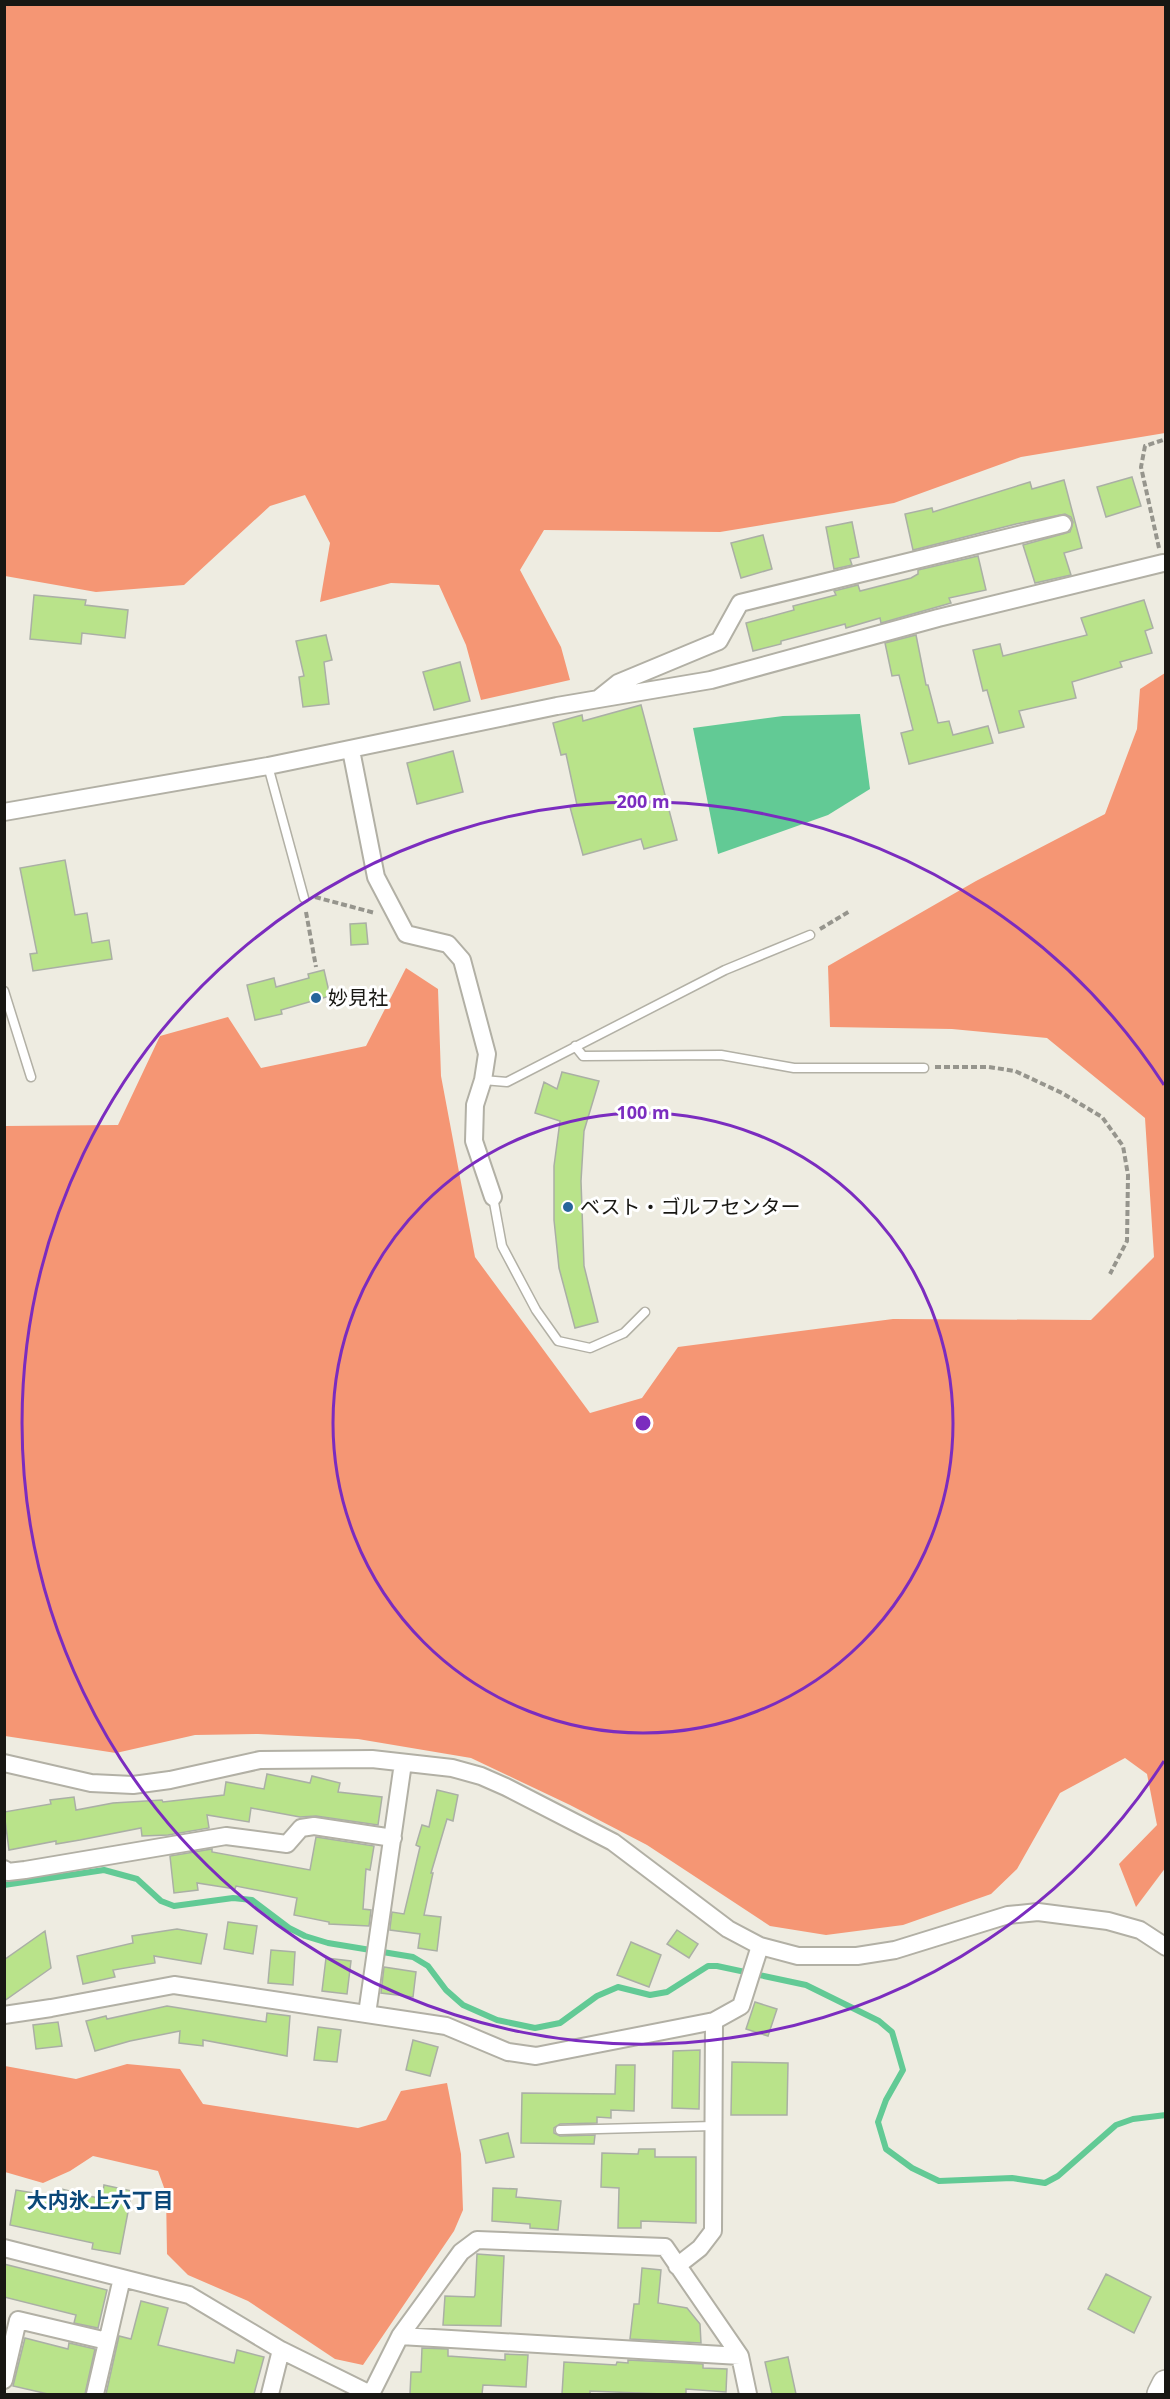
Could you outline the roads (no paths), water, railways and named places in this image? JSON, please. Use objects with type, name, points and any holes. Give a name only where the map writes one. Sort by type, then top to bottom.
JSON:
[{"type":"highway","points":[[1161,2394],[1166,2384]]},
{"type":"street","points":[[598,699],[618,683],[719,641],[740,603],[1063,524]]},
{"type":"street","points":[[4,812],[268,766],[557,706],[711,680],[938,618],[1162,563]]},
{"type":"street","points":[[351,750],[376,877],[406,934],[448,944],[462,960],[486,1054],[483,1080],[475,1105],[474,1141],[494,1197]]},
{"type":"street","points":[[4,1763],[91,1783],[133,1785],[170,1780],[260,1760],[372,1759],[452,1768],[506,1786],[613,1842],[728,1929],[760,1946],[798,1956],[857,1956],[895,1950],[1008,1915],[1038,1912],[1108,1921],[1140,1930],[1166,1947]]},
{"type":"street","points":[[367,2014],[403,1763]]},
{"type":"street","points":[[4,1869],[8,1872],[25,1870],[226,1836],[287,1844],[301,1828],[314,1826],[393,1838]]},
{"type":"street","points":[[4,2014],[51,2008],[174,1984],[446,2026],[508,2052],[536,2056],[714,2021],[741,2006],[760,1946]]},
{"type":"street","points":[[677,2266],[700,2248],[713,2231],[714,2021]]},
{"type":"street","points":[[4,2248],[189,2295],[281,2350],[371,2394],[400,2336],[461,2252],[477,2240],[665,2247],[740,2356],[748,2394]]},
{"type":"street","points":[[95,2394],[122,2278]]},
{"type":"street","points":[[4,2380],[18,2320],[107,2341]]},
{"type":"street","points":[[400,2336],[740,2356]]},
{"type":"street","points":[[270,2394],[281,2350]]},
{"type":"lane","points":[[268,766],[304,898]]},
{"type":"lane","points":[[483,1080],[507,1082],[725,970],[810,935]]},
{"type":"lane","points":[[4,991],[31,1077]]},
{"type":"lane","points":[[575,1046],[583,1056],[721,1055],[794,1068],[924,1068]]},
{"type":"lane","points":[[494,1197],[502,1246],[536,1310],[558,1341],[590,1348],[624,1333],[645,1312]]},
{"type":"lane","points":[[560,2130],[713,2126]]},
{"type":"waterway","points":[[4,1885],[104,1870],[137,1879],[161,1901],[174,1906],[233,1898],[252,1900],[289,1928],[305,1936],[328,1943],[413,1957],[428,1966],[446,1990],[463,2005],[497,2020],[535,2028],[560,2023],[597,1996],[618,1987],[650,1995],[667,1992],[708,1966],[806,1985],[879,2021],[892,2032],[903,2070],[886,2100],[878,2122],[886,2149],[912,2168],[939,2181],[1012,2178],[1045,2183],[1058,2176],[1116,2125],[1133,2119],[1166,2115]]},
{"type":"place","name":"妙見社","points":[[316,998]]},
{"type":"place","name":"ベスト・ゴルフセンター","points":[[568,1207]]},
{"type":"district","name":"大内氷上六丁目","points":[[100,2201]]}]
